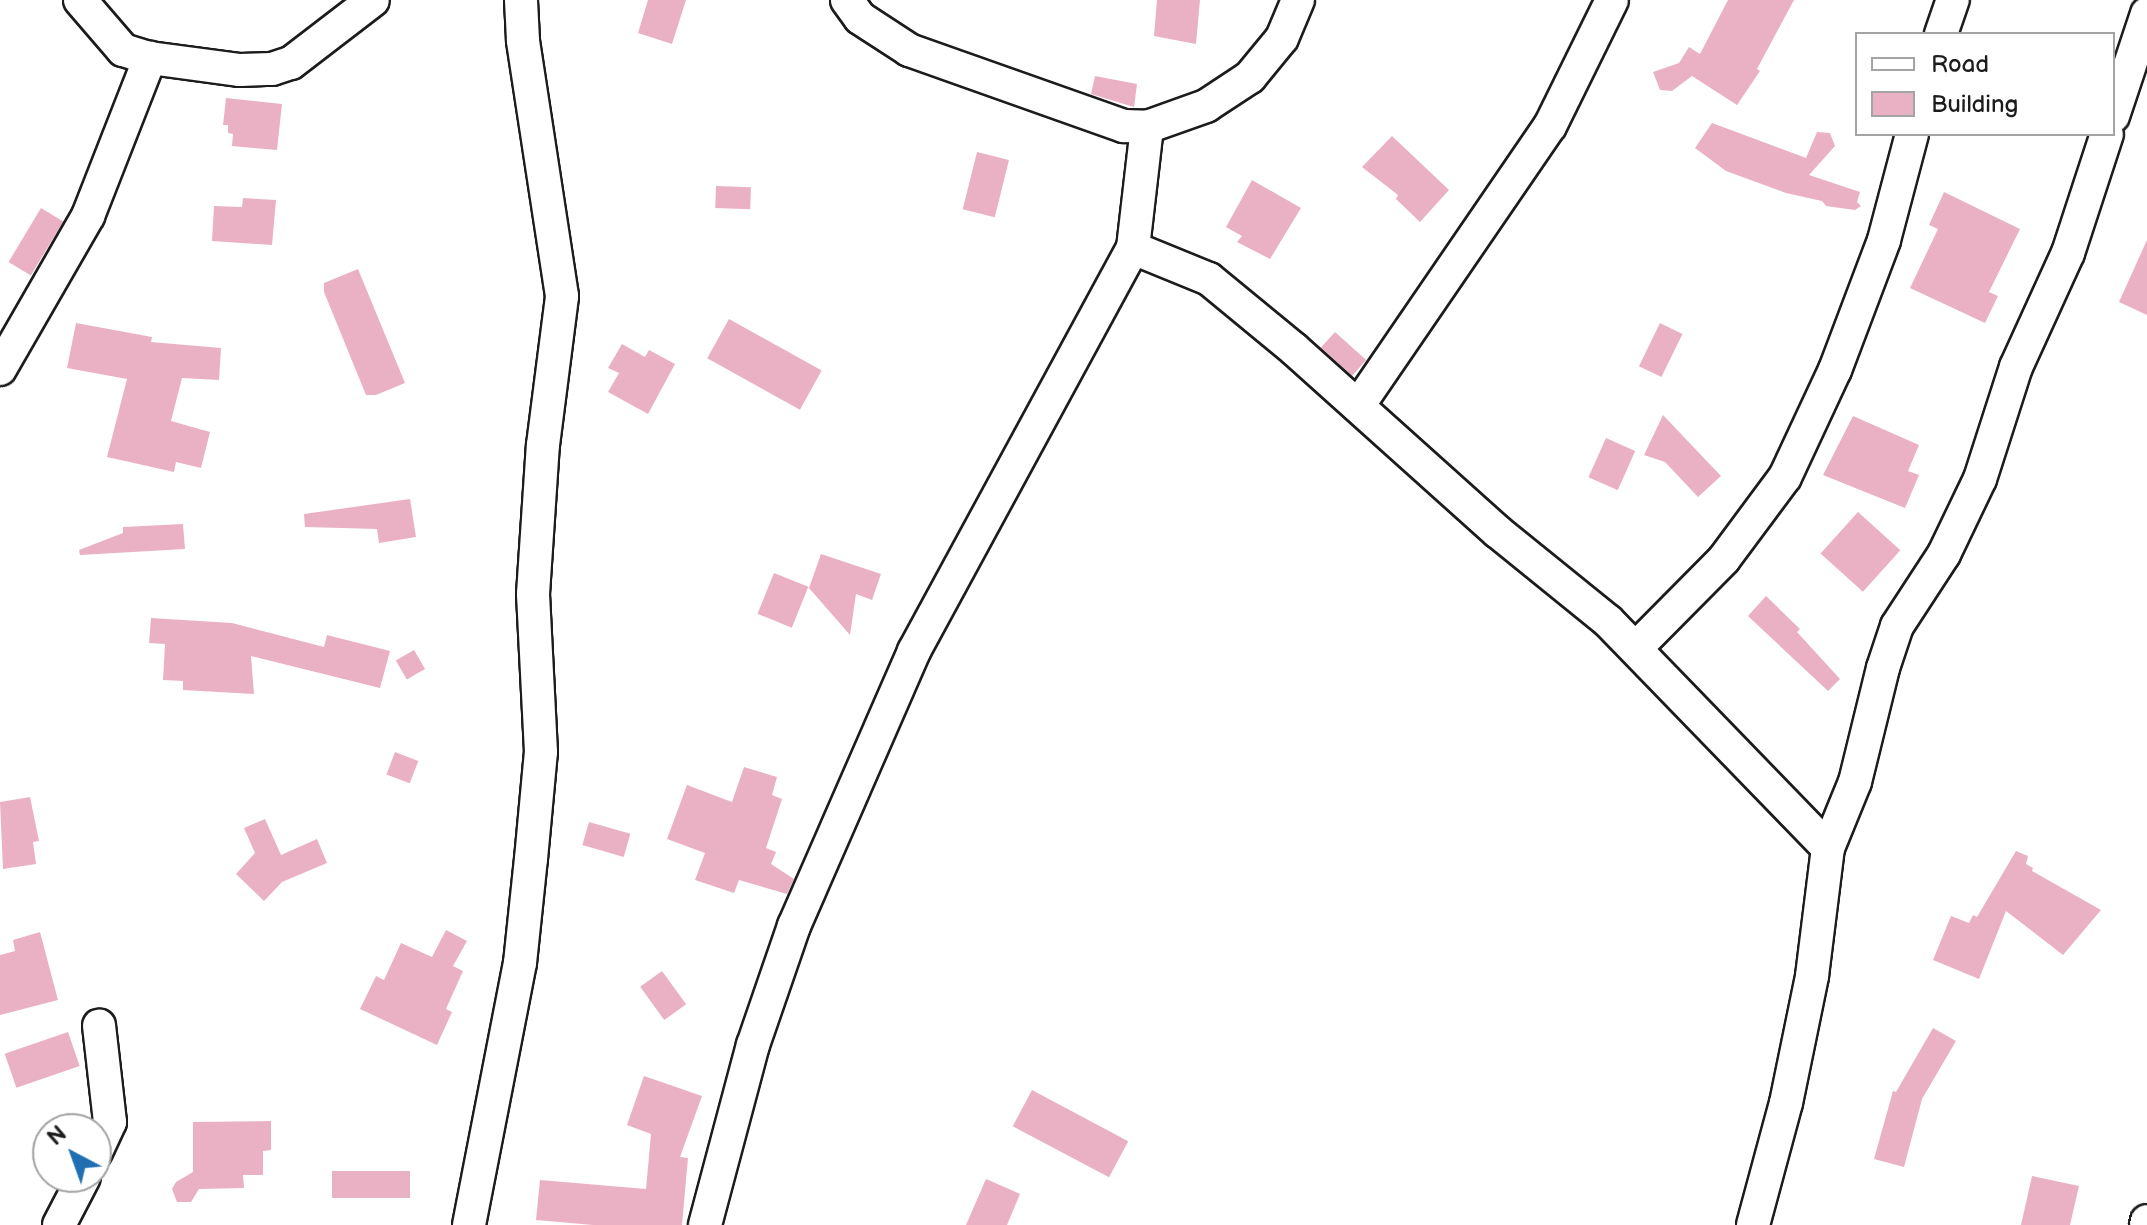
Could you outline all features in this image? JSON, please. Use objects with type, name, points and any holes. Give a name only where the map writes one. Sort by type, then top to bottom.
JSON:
[{"type":"street","points":[[80,0],[123,50],[150,58],[240,70],[272,69],[291,63],[373,0]]},
{"type":"street","points":[[469,1225],[520,963],[530,874],[541,752],[533,594],[543,445],[562,296],[523,40],[521,0]]},
{"type":"street","points":[[847,0],[860,18],[909,50],[1124,126],[1147,127],[1206,106],[1250,77],[1282,38],[1298,0]]},
{"type":"street","points":[[1358,406],[1550,126],[1612,0]]},
{"type":"street","points":[[1942,32],[1953,0]]},
{"type":"street","points":[[2115,110],[2147,14]]},
{"type":"street","points":[[0,369],[88,216],[150,58]]},
{"type":"street","points":[[705,1225],[753,1045],[794,926],[914,651],[1133,248],[1147,127]]},
{"type":"street","points":[[1636,648],[1724,559],[1785,477],[1835,370],[1884,240],[1911,136]]},
{"type":"street","points":[[1753,1225],[1786,1103],[1812,976],[1828,848],[1855,782],[1897,626],[1944,554],[1970,505],[2016,367],[2068,253],[2106,136]]},
{"type":"street","points":[[1133,248],[1209,279],[1358,406],[1498,532],[1636,648],[1828,848]]},
{"type":"street","points":[[99,1026],[109,1113]]},
{"type":"street","points":[[59,1225],[76,1193]]},
{"type":"building","points":[[648,0],[686,0],[672,44],[638,33]]},
{"type":"building","points":[[1157,0],[1200,0],[1196,44],[1154,36]]},
{"type":"building","points":[[1728,0],[1794,0],[1757,69],[1760,71],[1737,105],[1692,76],[1672,91],[1660,90],[1653,72],[1679,63],[1689,47],[1700,54]]},
{"type":"building","points":[[1095,76],[1137,84],[1134,107],[1091,94]]},
{"type":"building","points":[[226,98],[282,104],[277,150],[232,146],[233,134],[228,133],[228,125],[223,125]]},
{"type":"building","points":[[1712,123],[1806,158],[1817,132],[1830,133],[1835,146],[1809,175],[1860,192],[1857,202],[1861,206],[1855,210],[1826,206],[1822,201],[1786,193],[1726,171],[1695,148]]},
{"type":"building","points":[[1392,136],[1449,190],[1420,222],[1396,199],[1398,195],[1362,167]]},
{"type":"building","points":[[977,152],[1009,160],[995,217],[963,209]]},
{"type":"building","points":[[1252,180],[1301,208],[1270,259],[1237,242],[1242,236],[1226,227]]},
{"type":"building","points":[[716,186],[751,187],[750,209],[715,208]]},
{"type":"building","points":[[1944,192],[2020,229],[1989,292],[1998,296],[1985,323],[1910,288],[1938,229],[1929,225]]},
{"type":"building","points":[[243,198],[276,200],[272,245],[212,241],[214,206],[242,207]]},
{"type":"building","points":[[41,208],[63,221],[31,275],[9,262]]},
{"type":"building","points":[[2147,240],[2147,315],[2119,302]]},
{"type":"building","points":[[358,269],[405,383],[376,395],[366,395],[324,292],[324,283]]},
{"type":"building","points":[[729,319],[822,370],[800,410],[707,358]]},
{"type":"building","points":[[76,323],[152,337],[151,342],[221,348],[219,380],[182,378],[171,421],[210,432],[201,468],[176,462],[174,472],[107,457],[127,379],[67,368]]},
{"type":"building","points":[[1660,323],[1682,334],[1661,377],[1639,366]]},
{"type":"building","points":[[1335,332],[1366,360],[1352,376],[1321,348]]},
{"type":"building","points":[[622,344],[645,357],[649,350],[675,364],[648,414],[608,392],[619,373],[608,368]]},
{"type":"building","points":[[1663,415],[1721,476],[1698,497],[1665,462],[1644,455]]},
{"type":"building","points":[[1853,416],[1919,445],[1908,471],[1919,475],[1905,508],[1823,475]]},
{"type":"building","points":[[1606,438],[1635,451],[1618,490],[1589,477]]},
{"type":"building","points":[[410,499],[416,537],[379,543],[377,529],[305,527],[304,514]]},
{"type":"building","points":[[1858,512],[1900,550],[1863,592],[1821,554]]},
{"type":"building","points":[[183,524],[185,549],[80,555],[79,550],[123,533],[123,527]]},
{"type":"building","points":[[821,554],[881,574],[872,600],[856,594],[850,635],[809,588]]},
{"type":"building","points":[[774,573],[808,587],[792,628],[758,614]]},
{"type":"building","points":[[1766,596],[1800,629],[1797,632],[1840,679],[1828,691],[1748,616]]},
{"type":"building","points":[[151,618],[232,623],[324,647],[327,635],[390,651],[380,688],[251,656],[254,694],[183,690],[183,681],[163,680],[165,644],[149,643]]},
{"type":"building","points":[[414,650],[425,669],[407,680],[396,660]]},
{"type":"building","points":[[395,752],[418,761],[410,783],[386,774]]},
{"type":"building","points":[[744,767],[777,777],[772,795],[782,799],[766,848],[776,852],[771,864],[794,879],[787,894],[739,880],[734,893],[695,880],[705,853],[667,839],[687,785],[732,802]]},
{"type":"building","points":[[30,797],[39,841],[33,842],[36,864],[3,869],[0,802]]},
{"type":"building","points":[[265,819],[281,855],[317,839],[327,863],[282,882],[264,901],[236,874],[255,853],[244,828]]},
{"type":"building","points":[[589,822],[630,834],[624,857],[582,845]]},
{"type":"building","points":[[2016,851],[2028,856],[2026,864],[2033,868],[2032,871],[2101,910],[2063,955],[2006,911],[1979,979],[1933,960],[1951,916],[1969,923],[1973,915],[1977,917]]},
{"type":"building","points":[[446,930],[467,941],[453,966],[463,971],[446,1009],[452,1012],[437,1045],[360,1009],[376,976],[384,980],[401,943],[432,957]]},
{"type":"building","points":[[40,932],[58,1000],[0,1015],[0,955],[15,951],[13,940]]},
{"type":"building","points":[[662,971],[686,1004],[664,1020],[640,987]]},
{"type":"building","points":[[1933,1028],[1956,1041],[1922,1099],[1904,1167],[1874,1159],[1893,1091],[1896,1092]]},
{"type":"building","points":[[68,1032],[80,1066],[16,1088],[5,1054]]},
{"type":"building","points":[[644,1076],[702,1096],[680,1157],[688,1158],[682,1225],[593,1225],[536,1220],[540,1180],[646,1189],[651,1134],[627,1125]]},
{"type":"building","points":[[1032,1090],[1128,1141],[1109,1177],[1013,1126]]},
{"type":"building","points":[[271,1121],[271,1150],[263,1151],[263,1175],[243,1175],[244,1188],[199,1189],[191,1202],[177,1202],[172,1189],[176,1182],[193,1172],[193,1122]]},
{"type":"building","points":[[332,1171],[410,1171],[410,1198],[332,1198]]},
{"type":"building","points":[[2032,1176],[2079,1186],[2070,1225],[2021,1225]]},
{"type":"building","points":[[986,1179],[1020,1194],[1007,1225],[966,1225]]}]
